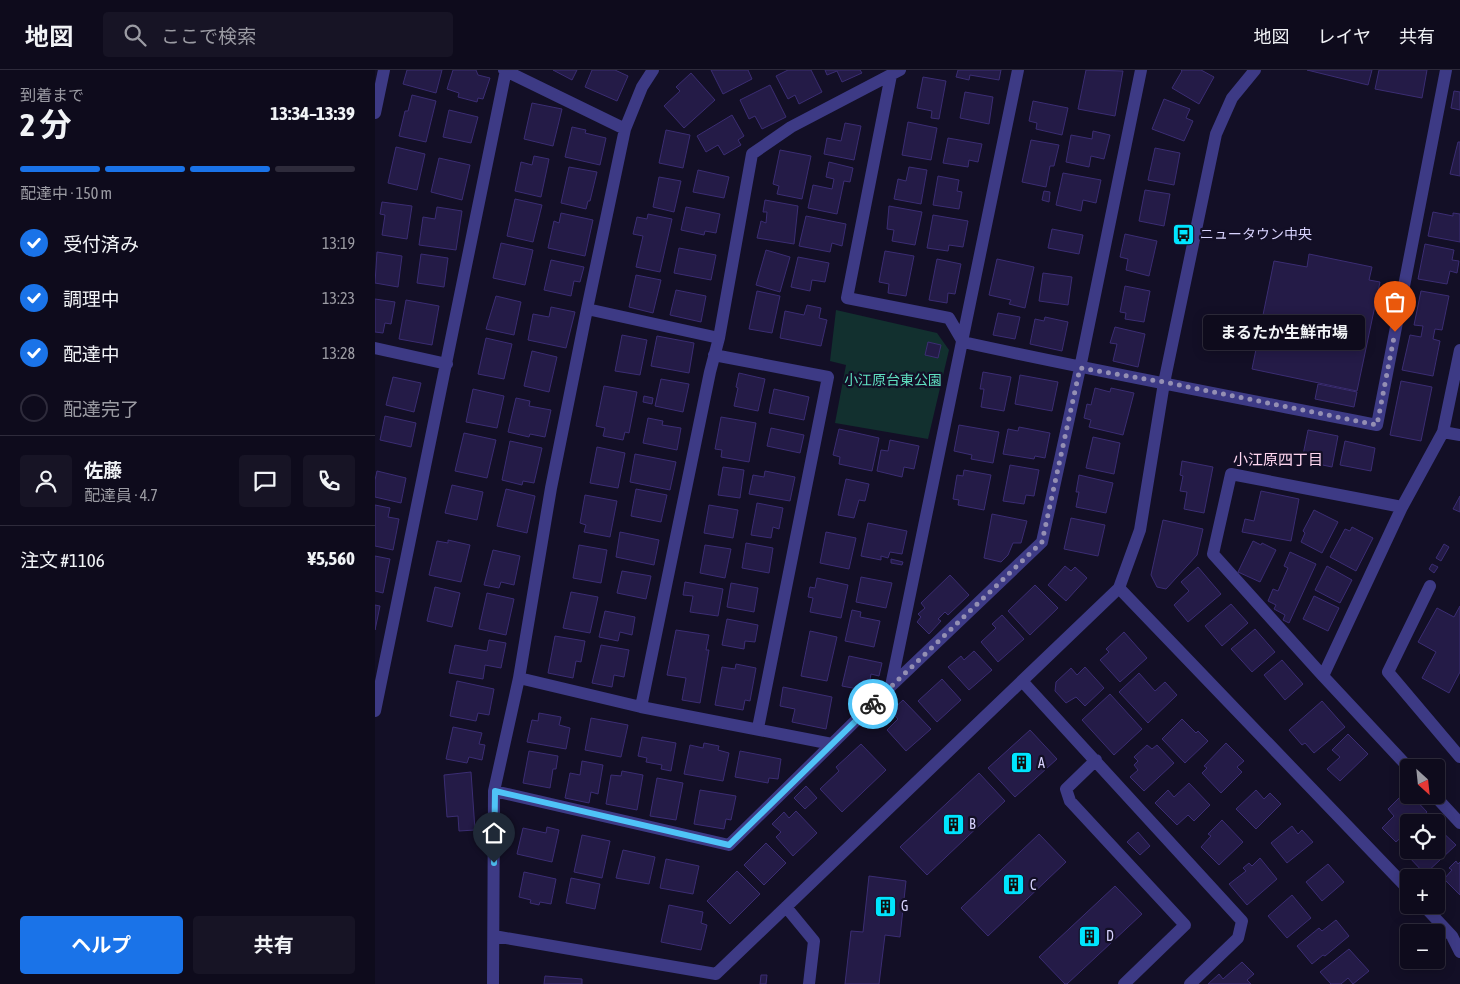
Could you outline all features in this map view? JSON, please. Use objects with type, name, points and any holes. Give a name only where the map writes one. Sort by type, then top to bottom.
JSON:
[{"type":"street","points":[[375,113],[384,70]]},
{"type":"street","points":[[375,711],[447,364],[505,70],[625,129]]},
{"type":"street","points":[[493,984],[495,791],[519,678],[551,488],[625,129],[641,87],[653,70]]},
{"type":"street","points":[[891,686],[1018,70]]},
{"type":"street","points":[[495,791],[729,845],[891,686],[1042,542],[1141,70]]},
{"type":"street","points":[[494,936],[716,974],[1119,588],[1140,530],[1164,382],[1216,134],[1232,98],[1255,70]]},
{"type":"street","points":[[895,72],[847,298],[949,318],[963,342],[1080,368],[1164,382],[1377,425],[1446,70]]},
{"type":"street","points":[[641,707],[719,338],[753,154],[791,127],[895,72]]},
{"type":"street","points":[[587,310],[719,338]]},
{"type":"street","points":[[375,348],[447,364]]},
{"type":"street","points":[[1323,676],[1402,507],[1443,432],[1460,350]]},
{"type":"street","points":[[714,355],[829,377],[758,728]]},
{"type":"street","points":[[1443,432],[1460,435]]},
{"type":"street","points":[[1401,759],[1213,554],[1231,474],[1402,507]]},
{"type":"street","points":[[1430,586],[1388,672],[1460,757]]},
{"type":"street","points":[[1119,588],[1400,881]]},
{"type":"street","points":[[519,678],[641,707],[758,728],[832,744]]},
{"type":"street","points":[[1022,681],[1242,920],[1238,938],[1190,984]]},
{"type":"street","points":[[1095,760],[1066,789],[1070,801],[1185,925],[1124,984]]},
{"type":"street","points":[[1442,804],[1460,823]]},
{"type":"street","points":[[786,907],[814,941],[809,984]]},
{"type":"street","points":[[1431,914],[1452,936],[1460,952]]},
{"type":"green space","name":"小江原台東公園","points":[[836,310],[937,333],[949,350],[928,439],[835,423],[846,365],[830,361]]},
{"type":"building","points":[[407,70],[442,70],[436,93],[403,84]]},
{"type":"building","points":[[453,70],[476,70],[478,75],[490,78],[483,99],[478,98],[477,102],[458,97],[459,93],[447,89]]},
{"type":"building","points":[[553,70],[577,70],[572,80]]},
{"type":"building","points":[[592,70],[615,70],[628,76],[617,101],[585,87]]},
{"type":"building","points":[[711,70],[748,70],[752,79],[723,94]]},
{"type":"building","points":[[788,70],[811,70],[822,92],[799,104],[795,95],[788,99],[776,76]]},
{"type":"building","points":[[825,70],[860,70],[862,73],[842,82],[837,71],[827,75]]},
{"type":"building","points":[[958,70],[1001,70],[999,80],[970,75],[969,80],[956,77]]},
{"type":"building","points":[[1086,70],[1123,71],[1115,116],[1078,109]]},
{"type":"building","points":[[1181,70],[1201,70],[1214,77],[1199,104],[1172,88]]},
{"type":"building","points":[[1307,70],[1372,70],[1368,85]]},
{"type":"building","points":[[1379,70],[1427,70],[1422,98],[1375,89]]},
{"type":"building","points":[[691,73],[715,100],[684,128],[664,106],[680,91],[676,87]]},
{"type":"building","points":[[923,77],[946,81],[939,119],[931,118],[932,111],[917,108]]},
{"type":"building","points":[[770,85],[786,117],[762,129],[755,116],[749,119],[740,100]]},
{"type":"building","points":[[1454,91],[1460,92],[1460,110],[1451,108]]},
{"type":"building","points":[[965,92],[993,97],[989,124],[960,118]]},
{"type":"building","points":[[412,95],[436,101],[426,142],[399,136],[405,111],[408,111]]},
{"type":"building","points":[[1164,99],[1190,109],[1186,118],[1193,121],[1184,141],[1152,129]]},
{"type":"building","points":[[1033,101],[1068,108],[1062,135],[1036,129],[1037,123],[1029,121]]},
{"type":"building","points":[[532,103],[562,109],[553,146],[524,139]]},
{"type":"building","points":[[449,110],[478,117],[471,143],[443,137]]},
{"type":"building","points":[[732,115],[744,136],[738,140],[741,145],[724,155],[718,145],[706,152],[697,136]]},
{"type":"building","points":[[908,122],[937,128],[931,160],[902,155]]},
{"type":"building","points":[[845,123],[861,126],[854,160],[824,154],[827,138],[841,141]]},
{"type":"building","points":[[572,127],[586,130],[585,133],[606,138],[600,165],[565,157]]},
{"type":"building","points":[[666,130],[690,135],[683,168],[659,163]]},
{"type":"building","points":[[1093,131],[1110,135],[1104,159],[1091,156],[1089,167],[1066,162],[1071,135],[1092,139]]},
{"type":"building","points":[[948,138],[982,144],[978,162],[969,160],[968,167],[943,163]]},
{"type":"building","points":[[1031,140],[1059,145],[1054,166],[1050,166],[1046,187],[1022,182]]},
{"type":"building","points":[[1458,142],[1460,142],[1460,176],[1450,174]]},
{"type":"building","points":[[396,147],[425,154],[417,190],[388,183]]},
{"type":"building","points":[[1155,148],[1180,153],[1174,185],[1148,180]]},
{"type":"building","points":[[780,150],[811,156],[802,199],[777,194],[779,186],[773,184]]},
{"type":"building","points":[[534,156],[549,159],[541,197],[515,191],[521,162],[532,165]]},
{"type":"building","points":[[439,158],[470,165],[462,200],[431,192]]},
{"type":"building","points":[[829,162],[853,168],[850,182],[844,181],[837,214],[808,208],[813,185],[832,189],[834,179],[826,177]]},
{"type":"building","points":[[569,167],[597,172],[590,201],[588,201],[586,209],[561,203]]},
{"type":"building","points":[[909,167],[927,170],[921,204],[894,199],[898,179],[906,181]]},
{"type":"building","points":[[698,170],[729,177],[724,198],[693,192]]},
{"type":"building","points":[[1063,173],[1101,180],[1096,203],[1083,200],[1081,211],[1056,205]]},
{"type":"building","points":[[938,176],[959,180],[957,191],[962,192],[959,209],[933,205]]},
{"type":"building","points":[[659,177],[681,181],[674,212],[653,207]]},
{"type":"building","points":[[1145,190],[1170,194],[1164,226],[1139,221]]},
{"type":"building","points":[[1044,191],[1050,192],[1049,202],[1042,200]]},
{"type":"building","points":[[515,199],[542,205],[533,242],[507,236]]},
{"type":"building","points":[[765,200],[798,206],[794,244],[757,238],[761,221],[766,223],[767,212],[763,212]]},
{"type":"building","points":[[382,202],[412,206],[407,239],[382,235],[385,215],[380,214]]},
{"type":"building","points":[[889,206],[922,212],[915,245],[892,241],[894,230],[887,229]]},
{"type":"building","points":[[437,207],[462,211],[456,250],[419,245],[423,217],[435,219]]},
{"type":"building","points":[[686,207],[720,214],[716,233],[705,231],[704,235],[681,230]]},
{"type":"building","points":[[1433,212],[1453,216],[1453,213],[1460,214],[1460,242],[1428,236]]},
{"type":"building","points":[[561,213],[593,220],[585,256],[548,248],[554,221],[559,223]]},
{"type":"building","points":[[648,214],[672,219],[660,272],[636,267],[643,236],[633,234],[637,217],[647,219]]},
{"type":"building","points":[[933,215],[968,221],[963,247],[949,245],[948,251],[927,248]]},
{"type":"building","points":[[806,216],[846,224],[842,246],[832,243],[830,252],[799,246]]},
{"type":"building","points":[[1052,229],[1083,235],[1079,254],[1048,248]]},
{"type":"building","points":[[1125,234],[1157,241],[1149,276],[1126,270],[1128,259],[1120,257]]},
{"type":"building","points":[[501,243],[533,250],[525,285],[493,278]]},
{"type":"building","points":[[1425,244],[1454,250],[1452,260],[1459,261],[1457,273],[1450,271],[1447,284],[1418,279]]},
{"type":"building","points":[[679,248],[716,255],[711,280],[674,273]]},
{"type":"building","points":[[766,250],[790,257],[780,292],[756,285]]},
{"type":"building","points":[[885,251],[914,256],[906,296],[888,293],[889,284],[879,282]]},
{"type":"building","points":[[377,252],[402,256],[398,287],[375,283]]},
{"type":"building","points":[[421,254],[448,258],[444,287],[417,283]]},
{"type":"building","points":[[1309,254],[1372,267],[1369,280],[1380,282],[1357,391],[1252,369],[1274,261],[1307,267]]},
{"type":"building","points":[[798,257],[829,263],[825,282],[812,280],[810,291],[791,287]]},
{"type":"building","points":[[937,259],[961,264],[955,294],[948,293],[947,303],[929,300]]},
{"type":"building","points":[[997,259],[1034,267],[1025,308],[1009,304],[1011,300],[989,295]]},
{"type":"building","points":[[551,260],[584,267],[580,282],[574,281],[571,296],[544,290]]},
{"type":"building","points":[[1043,273],[1072,277],[1068,305],[1039,301]]},
{"type":"building","points":[[636,275],[661,280],[653,313],[629,307]]},
{"type":"building","points":[[1125,286],[1150,291],[1144,322],[1125,319],[1126,313],[1120,312]]},
{"type":"building","points":[[676,290],[706,296],[701,322],[670,315]]},
{"type":"building","points":[[757,291],[780,296],[772,333],[749,329]]},
{"type":"building","points":[[1421,291],[1449,296],[1442,330],[1435,329],[1433,339],[1440,341],[1433,376],[1402,370],[1410,335],[1421,337],[1423,326],[1414,325]]},
{"type":"building","points":[[496,296],[521,302],[514,335],[486,329]]},
{"type":"building","points":[[375,299],[395,302],[391,324],[385,323],[383,333],[375,332]]},
{"type":"building","points":[[406,300],[439,306],[432,345],[399,339]]},
{"type":"building","points":[[807,305],[821,308],[819,318],[827,320],[821,346],[780,338],[785,311],[804,315]]},
{"type":"building","points":[[551,307],[575,312],[566,348],[528,340],[533,314],[549,317]]},
{"type":"building","points":[[998,313],[1020,317],[1015,339],[993,335]]},
{"type":"building","points":[[1045,317],[1068,322],[1062,351],[1030,344],[1035,319],[1044,321]]},
{"type":"building","points":[[1115,327],[1145,334],[1138,367],[1113,361],[1117,344],[1110,343]]},
{"type":"building","points":[[622,335],[647,340],[640,375],[615,371]]},
{"type":"building","points":[[657,336],[694,343],[689,373],[651,366]]},
{"type":"building","points":[[486,338],[512,344],[504,379],[478,374]]},
{"type":"building","points":[[928,342],[941,345],[938,358],[925,355]]},
{"type":"building","points":[[532,351],[557,357],[549,392],[524,386]]},
{"type":"building","points":[[983,372],[1011,377],[1004,411],[981,407],[984,389],[980,389]]},
{"type":"building","points":[[739,373],[765,379],[758,411],[734,406]]},
{"type":"building","points":[[1020,375],[1058,382],[1052,411],[1015,404]]},
{"type":"building","points":[[393,377],[421,383],[414,412],[386,405]]},
{"type":"building","points":[[661,379],[689,384],[683,412],[655,406]]},
{"type":"building","points":[[1401,381],[1432,387],[1421,441],[1390,435]]},
{"type":"building","points":[[1318,384],[1357,392],[1354,407],[1315,399]]},
{"type":"building","points":[[604,386],[637,392],[629,433],[625,432],[623,440],[603,436],[605,428],[596,426]]},
{"type":"building","points":[[1095,388],[1110,392],[1111,388],[1134,393],[1123,435],[1089,427],[1091,420],[1084,418],[1087,404],[1091,405]]},
{"type":"building","points":[[473,389],[504,396],[497,428],[466,422]]},
{"type":"building","points":[[774,389],[809,397],[804,420],[769,413]]},
{"type":"building","points":[[644,396],[653,398],[652,404],[643,402]]},
{"type":"building","points":[[516,398],[530,401],[529,406],[551,410],[545,437],[530,434],[529,437],[508,432]]},
{"type":"building","points":[[385,416],[416,423],[411,447],[380,440]]},
{"type":"building","points":[[721,417],[756,423],[749,462],[721,457],[722,450],[715,449]]},
{"type":"building","points":[[648,418],[663,421],[662,425],[681,428],[677,450],[643,443]]},
{"type":"building","points":[[959,425],[999,432],[993,463],[971,459],[972,455],[954,451]]},
{"type":"building","points":[[1019,427],[1050,433],[1045,458],[1035,456],[1034,459],[1003,454],[1008,429],[1018,431]]},
{"type":"building","points":[[771,428],[804,435],[800,453],[767,446]]},
{"type":"building","points":[[839,429],[879,438],[872,471],[839,464],[840,457],[833,455]]},
{"type":"building","points":[[1308,430],[1338,436],[1332,467],[1318,464],[1319,458],[1303,455]]},
{"type":"building","points":[[464,433],[496,440],[487,478],[455,471]]},
{"type":"building","points":[[1093,437],[1120,443],[1114,474],[1086,468]]},
{"type":"building","points":[[890,440],[919,446],[914,469],[904,467],[902,477],[877,471],[881,450],[888,451]]},
{"type":"building","points":[[510,441],[542,448],[534,483],[523,481],[522,485],[502,480]]},
{"type":"building","points":[[1345,441],[1375,448],[1371,471],[1340,465]]},
{"type":"building","points":[[597,447],[625,453],[618,488],[590,483]]},
{"type":"building","points":[[635,454],[676,462],[670,490],[630,482]]},
{"type":"building","points":[[1182,461],[1213,467],[1204,513],[1184,509],[1187,492],[1180,491],[1183,476],[1180,475]]},
{"type":"building","points":[[1010,465],[1039,470],[1034,496],[1026,495],[1024,504],[1003,501]]},
{"type":"building","points":[[723,467],[744,470],[740,498],[718,495]]},
{"type":"building","points":[[964,470],[991,475],[984,510],[958,505],[959,500],[953,499],[957,475],[963,476]]},
{"type":"building","points":[[377,471],[406,478],[401,503],[375,497]]},
{"type":"building","points":[[765,471],[795,477],[790,501],[749,494],[753,475],[764,477]]},
{"type":"building","points":[[1079,475],[1113,483],[1106,513],[1076,507],[1079,492],[1076,492]]},
{"type":"building","points":[[846,479],[869,484],[865,501],[859,500],[854,518],[838,515]]},
{"type":"building","points":[[452,485],[483,492],[477,520],[445,513]]},
{"type":"building","points":[[506,489],[535,496],[527,533],[497,526]]},
{"type":"building","points":[[636,489],[667,495],[661,522],[631,516]]},
{"type":"building","points":[[1261,491],[1299,499],[1291,541],[1242,532],[1245,519],[1254,521]]},
{"type":"building","points":[[585,495],[617,501],[610,537],[584,532],[586,525],[580,523]]},
{"type":"building","points":[[1460,496],[1460,512],[1453,509]]},
{"type":"building","points":[[757,503],[783,508],[779,529],[773,527],[771,538],[751,535]]},
{"type":"building","points":[[375,505],[390,508],[388,517],[399,519],[393,550],[375,546]]},
{"type":"building","points":[[709,505],[738,510],[733,538],[704,533]]},
{"type":"building","points":[[1314,510],[1338,522],[1322,553],[1301,542],[1305,533],[1303,531]]},
{"type":"building","points":[[992,514],[1027,521],[1021,543],[1013,543],[1008,555],[1001,562],[984,558]]},
{"type":"building","points":[[1071,518],[1105,525],[1098,556],[1064,549]]},
{"type":"building","points":[[1163,520],[1203,529],[1197,555],[1166,589],[1157,587],[1151,575]]},
{"type":"building","points":[[868,523],[907,531],[902,554],[890,552],[888,558],[881,556],[881,560],[861,556]]},
{"type":"building","points":[[1352,527],[1373,538],[1356,571],[1330,557],[1345,529],[1350,531]]},
{"type":"building","points":[[620,532],[659,540],[654,565],[616,557]]},
{"type":"building","points":[[826,532],[856,538],[849,569],[820,563]]},
{"type":"building","points":[[448,540],[470,545],[461,582],[429,575],[437,541],[448,543]]},
{"type":"building","points":[[1253,541],[1276,550],[1260,582],[1238,572]]},
{"type":"building","points":[[746,543],[773,548],[769,573],[742,568]]},
{"type":"building","points":[[1444,544],[1449,547],[1441,561],[1436,558]]},
{"type":"building","points":[[579,545],[607,550],[601,583],[573,578]]},
{"type":"building","points":[[705,545],[731,549],[725,578],[700,573]]},
{"type":"building","points":[[493,550],[520,556],[514,585],[501,582],[499,588],[484,585]]},
{"type":"building","points":[[1290,552],[1316,564],[1289,623],[1283,620],[1285,615],[1274,609],[1276,605],[1268,601],[1273,589],[1278,591],[1288,568],[1284,566]]},
{"type":"building","points":[[375,556],[390,559],[383,593],[375,591]]},
{"type":"building","points":[[891,559],[903,562],[902,565],[891,563]]},
{"type":"building","points":[[1432,564],[1438,567],[1434,573],[1429,569]]},
{"type":"building","points":[[1065,566],[1071,571],[1075,567],[1087,578],[1066,601],[1048,585]]},
{"type":"building","points":[[1327,566],[1352,580],[1340,603],[1315,590]]},
{"type":"building","points":[[1198,567],[1221,594],[1188,622],[1174,605],[1189,591],[1181,582]]},
{"type":"building","points":[[622,571],[651,576],[646,599],[617,593]]},
{"type":"building","points":[[950,575],[969,595],[948,615],[945,612],[938,619],[941,621],[929,634],[917,622],[921,617],[918,614],[925,608],[921,603]]},
{"type":"building","points":[[861,577],[892,583],[886,608],[856,602]]},
{"type":"building","points":[[817,578],[848,585],[841,618],[810,612],[813,598],[808,597],[810,587],[815,588]]},
{"type":"building","points":[[685,582],[723,589],[718,616],[690,612],[693,596],[683,595]]},
{"type":"building","points":[[731,583],[758,588],[754,612],[727,607]]},
{"type":"building","points":[[1035,585],[1058,608],[1030,635],[1008,611]]},
{"type":"building","points":[[435,587],[460,593],[452,627],[427,621]]},
{"type":"building","points":[[571,592],[598,597],[590,633],[563,628]]},
{"type":"building","points":[[487,593],[514,599],[506,635],[479,629]]},
{"type":"building","points":[[1314,596],[1339,608],[1328,631],[1303,619]]},
{"type":"building","points":[[1231,604],[1248,623],[1222,646],[1205,626]]},
{"type":"building","points":[[375,605],[380,606],[375,630]]},
{"type":"building","points":[[1460,606],[1460,672],[1449,693],[1422,678],[1436,652],[1418,642],[1437,608],[1454,617]]},
{"type":"building","points":[[852,610],[861,612],[860,617],[880,621],[874,647],[845,641]]},
{"type":"building","points":[[605,611],[635,617],[632,635],[620,632],[618,641],[599,637]]},
{"type":"building","points":[[1002,615],[1024,639],[998,662],[981,642],[996,628],[992,624]]},
{"type":"building","points":[[727,619],[758,625],[755,642],[745,641],[744,649],[722,645]]},
{"type":"building","points":[[1255,629],[1275,652],[1252,672],[1231,649]]},
{"type":"building","points":[[676,630],[709,635],[706,650],[709,650],[700,703],[682,700],[686,678],[667,675]]},
{"type":"building","points":[[810,631],[837,637],[827,681],[801,676]]},
{"type":"building","points":[[1124,632],[1147,658],[1120,682],[1100,660],[1109,652],[1106,649]]},
{"type":"building","points":[[555,636],[585,641],[581,662],[576,661],[573,678],[548,673]]},
{"type":"building","points":[[489,640],[506,643],[501,668],[485,665],[483,679],[449,673],[455,645],[487,651]]},
{"type":"building","points":[[601,645],[629,650],[624,677],[614,675],[612,687],[592,683]]},
{"type":"building","points":[[974,651],[992,670],[969,690],[948,667],[961,656],[964,660]]},
{"type":"building","points":[[849,656],[882,663],[879,676],[871,674],[868,691],[842,686]]},
{"type":"building","points":[[1282,660],[1303,684],[1285,700],[1264,675]]},
{"type":"building","points":[[736,664],[756,668],[750,701],[745,700],[743,710],[715,705],[722,667],[735,669]]},
{"type":"building","points":[[1085,667],[1104,688],[1085,706],[1076,697],[1066,703],[1055,691],[1056,682],[1071,668],[1077,675]]},
{"type":"building","points":[[1139,673],[1155,691],[1165,682],[1177,695],[1148,723],[1119,692]]},
{"type":"building","points":[[942,679],[961,700],[937,722],[918,701]]},
{"type":"building","points":[[457,681],[494,689],[489,715],[478,713],[476,721],[450,716]]},
{"type":"building","points":[[783,687],[832,697],[826,729],[792,722],[795,709],[780,706]]},
{"type":"building","points":[[1110,694],[1142,729],[1114,755],[1082,720]]},
{"type":"building","points":[[903,700],[931,729],[906,751],[887,730],[898,719],[891,711]]},
{"type":"building","points":[[1322,701],[1345,727],[1314,753],[1305,743],[1302,745],[1289,730]]},
{"type":"building","points":[[539,713],[561,717],[559,725],[570,728],[566,749],[527,742],[532,720],[538,721]]},
{"type":"building","points":[[591,718],[628,725],[621,757],[585,750]]},
{"type":"building","points":[[1182,719],[1196,733],[1198,731],[1208,741],[1185,763],[1162,739]]},
{"type":"building","points":[[453,727],[482,733],[479,744],[485,745],[482,760],[469,757],[467,763],[446,759]]},
{"type":"building","name":"A","points":[[1030,730],[1057,759],[1015,797],[988,768]]},
{"type":"building","points":[[1348,734],[1368,754],[1340,781],[1327,769],[1340,757],[1332,750]]},
{"type":"building","points":[[642,737],[676,743],[671,771],[661,769],[662,765],[646,762],[647,758],[638,756]]},
{"type":"building","points":[[704,743],[719,746],[718,750],[729,753],[723,781],[684,774],[690,745],[703,748]]},
{"type":"building","points":[[1226,743],[1244,761],[1237,767],[1242,772],[1221,793],[1202,773],[1207,768],[1204,766]]},
{"type":"building","points":[[861,744],[886,770],[842,812],[820,789],[839,771],[836,767]]},
{"type":"building","points":[[1147,745],[1152,749],[1157,745],[1174,763],[1144,791],[1130,777],[1138,770],[1134,765],[1138,761],[1134,757]]},
{"type":"building","points":[[529,751],[558,756],[556,769],[553,769],[550,788],[523,783]]},
{"type":"building","points":[[740,751],[781,759],[778,779],[769,778],[768,783],[735,777]]},
{"type":"building","points":[[582,761],[603,765],[598,794],[591,792],[589,803],[565,798],[570,773],[580,775]]},
{"type":"building","points":[[622,771],[643,775],[637,810],[606,804],[611,775],[621,776]]},
{"type":"building","points":[[471,772],[475,830],[459,831],[458,816],[447,817],[444,775]]},
{"type":"building","name":"B","points":[[979,773],[1005,801],[927,875],[900,847]]},
{"type":"building","points":[[657,778],[683,783],[676,820],[650,816]]},
{"type":"building","points":[[1189,783],[1210,805],[1194,821],[1188,815],[1177,825],[1155,803],[1168,790],[1174,797]]},
{"type":"building","points":[[806,786],[817,798],[805,809],[794,798]]},
{"type":"building","points":[[700,790],[736,796],[731,820],[726,819],[724,829],[694,824]]},
{"type":"building","points":[[1256,790],[1264,799],[1270,793],[1281,804],[1256,829],[1236,809]]},
{"type":"building","points":[[1400,797],[1400,804],[1419,804],[1427,812],[1425,814],[1400,814],[1400,838],[1396,842],[1382,828],[1394,816],[1388,809]]},
{"type":"building","points":[[796,811],[817,833],[793,856],[776,837],[781,832],[772,824],[784,812],[789,818]]},
{"type":"building","points":[[1222,820],[1243,842],[1219,865],[1201,847],[1211,836],[1208,834]]},
{"type":"building","points":[[1292,826],[1298,834],[1302,830],[1313,842],[1287,863],[1271,843]]},
{"type":"building","points":[[547,827],[559,830],[552,862],[517,854],[523,828],[546,833]]},
{"type":"building","points":[[1138,832],[1150,846],[1140,855],[1127,842]]},
{"type":"building","name":"C","points":[[1039,834],[1066,862],[988,936],[961,908]]},
{"type":"building","points":[[582,835],[610,841],[602,878],[574,872]]},
{"type":"building","points":[[1445,835],[1456,845],[1445,855]]},
{"type":"building","points":[[766,843],[786,863],[764,885],[744,865]]},
{"type":"building","points":[[623,850],[655,857],[649,884],[616,878]]},
{"type":"building","points":[[1260,858],[1277,879],[1247,905],[1229,884],[1246,871],[1243,868],[1249,863],[1252,866]]},
{"type":"building","points":[[666,859],[699,866],[693,894],[660,888]]},
{"type":"building","points":[[1411,859],[1441,859],[1430,869],[1420,869]]},
{"type":"building","points":[[1456,861],[1458,864],[1460,862],[1460,895],[1445,880],[1452,870],[1449,868]]},
{"type":"building","points":[[1328,864],[1344,882],[1322,901],[1306,882]]},
{"type":"building","points":[[737,871],[760,894],[730,924],[707,901]]},
{"type":"building","points":[[524,872],[556,879],[551,904],[540,902],[539,905],[530,903],[531,900],[519,897]]},
{"type":"building","name":"G","points":[[869,876],[906,881],[900,937],[885,935],[879,984],[845,984],[851,931],[863,932]]},
{"type":"building","points":[[571,878],[600,884],[595,909],[566,903]]},
{"type":"building","name":"D","points":[[1115,886],[1142,914],[1065,984],[1039,957]]},
{"type":"building","points":[[1292,895],[1311,918],[1287,938],[1268,916]]},
{"type":"building","points":[[669,905],[703,912],[701,923],[707,925],[701,950],[661,942]]},
{"type":"building","points":[[1336,920],[1349,936],[1312,964],[1297,946],[1319,928],[1322,931]]},
{"type":"building","points":[[1349,949],[1369,971],[1353,984],[1348,978],[1341,984],[1331,984],[1320,972]]},
{"type":"building","points":[[1242,962],[1254,974],[1247,980],[1251,984],[1208,984],[1219,974],[1223,979]]},
{"type":"building","points":[[761,975],[767,975],[766,984],[760,984]]},
{"type":"building","points":[[545,976],[582,979],[582,984],[544,984]]},
{"type":"way so far","points":[[873,704],[1042,542],[1080,368],[1164,382],[1377,425],[1395,332]]},
{"type":"place","name":"ニュータウン中央","points":[[1184,234]]},
{"type":"place","name":"まるたか生鮮市場","points":[[1395,332]]},
{"type":"place","name":"A","points":[[1022,763]]},
{"type":"place","name":"B","points":[[953,824]]},
{"type":"place","name":"C","points":[[1014,885]]},
{"type":"place","name":"G","points":[[885,906]]},
{"type":"place","name":"D","points":[[1090,936]]},
{"type":"district","name":"小江原四丁目","points":[[1278,459]]},
{"type":"route","points":[[494,863],[495,791],[729,845],[873,704]]}]
